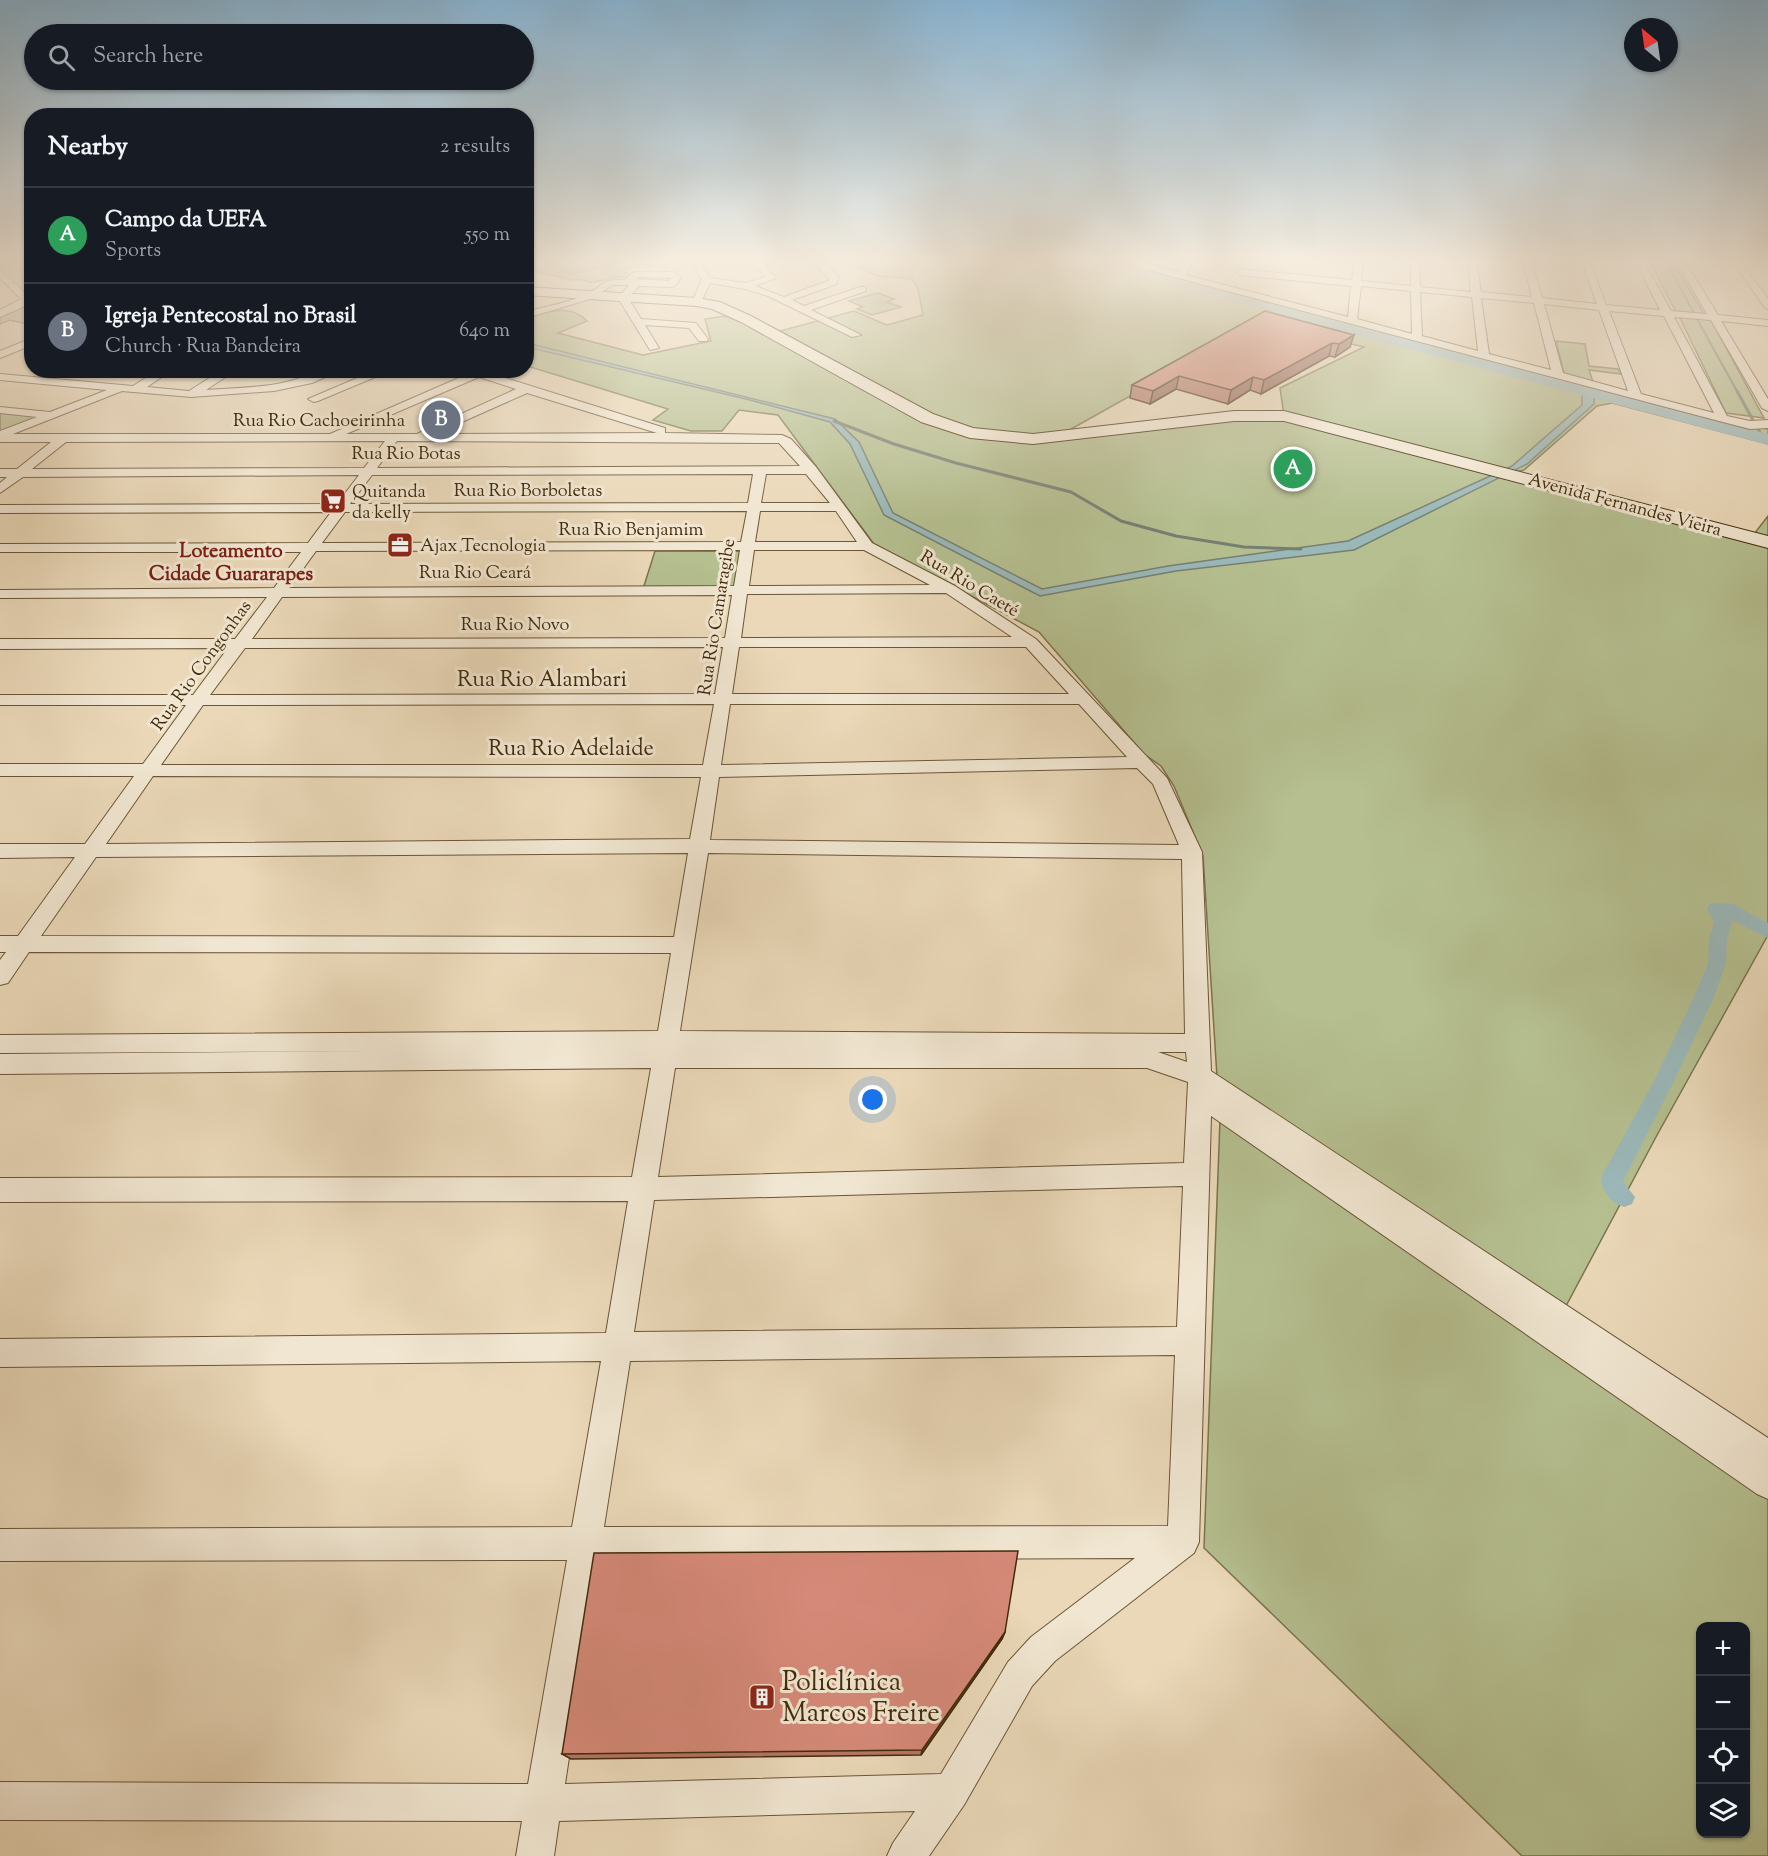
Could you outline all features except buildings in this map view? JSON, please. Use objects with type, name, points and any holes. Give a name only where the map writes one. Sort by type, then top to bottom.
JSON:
[{"type":"main road","name":"Avenida Fernandes Vieira","points":[[796,347],[927,418],[970,433],[1010,438],[1054,438],[1234,416],[1278,416],[1510,473],[1768,542]]},
{"type":"street","points":[[0,355],[18,347]]},
{"type":"street","points":[[1449,347],[1723,419],[1750,425],[1767,425]]},
{"type":"street","points":[[1483,347],[1484,356]]},
{"type":"street","points":[[1550,347],[1558,375]]},
{"type":"street","points":[[1617,347],[1636,396]]},
{"type":"street","points":[[1686,347],[1723,419]]},
{"type":"street","points":[[1732,347],[1768,408]]},
{"type":"street","points":[[16,378],[24,374]]},
{"type":"street","points":[[0,377],[191,394],[274,388],[316,378]]},
{"type":"street","points":[[73,384],[84,378]]},
{"type":"street","points":[[0,437],[151,378]]},
{"type":"street","points":[[191,394],[218,378]]},
{"type":"street","points":[[274,388],[289,378]]},
{"type":"street","points":[[314,399],[367,378]]},
{"type":"street","points":[[327,438],[459,378]]},
{"type":"street","points":[[491,378],[681,437]]},
{"type":"street","points":[[1755,385],[1768,386]]},
{"type":"street","points":[[416,438],[526,389]]},
{"type":"street","points":[[0,410],[53,415]]},
{"type":"street","name":"Rua Rio Cachoeirinha","points":[[0,437],[62,439],[681,437],[782,440]]},
{"type":"street","name":"Rua Rio Congonhas","points":[[0,977],[198,700],[393,438]]},
{"type":"street","points":[[0,489],[62,439]]},
{"type":"street","name":"Rua Rio Caeté","points":[[782,440],[788,442],[812,470],[867,546],[950,589],[1029,642],[1161,782],[1192,852]]},
{"type":"street","name":"Rua Rio Camaragibe","points":[[535,1856],[760,470]]},
{"type":"street","name":"Rua Rio Botas","points":[[0,473],[812,470]]},
{"type":"street","name":"Rua Rio Borboletas","points":[[0,509],[840,507]]},
{"type":"street","name":"Rua Rio Benjamim","points":[[0,548],[867,546]]},
{"type":"street","name":"Rua Rio Ceará","points":[[0,594],[950,589]]},
{"type":"street","name":"Rua Rio Novo","points":[[0,644],[1029,642]]},
{"type":"street","name":"Rua Rio Alambari","points":[[0,700],[1084,699]]},
{"type":"street","name":"Rua Rio Adelaide","points":[[0,770],[711,771],[1142,762]]},
{"type":"street","points":[[0,851],[699,846],[1192,852],[1200,1086],[1183,1542]]},
{"type":"street","points":[[0,944],[683,945]]},
{"type":"street","points":[[0,1064],[666,1049],[1197,1043]]},
{"type":"street","points":[[0,1044],[666,1049],[1147,1058],[1200,1086],[1768,1456]]},
{"type":"street","points":[[1200,1086],[1768,1483]]},
{"type":"street","points":[[0,1190],[643,1189],[1197,1174]]},
{"type":"street","points":[[0,1353],[1190,1341]]},
{"type":"street","points":[[0,1545],[1183,1542]]},
{"type":"street","points":[[906,1856],[951,1792],[1020,1674],[1043,1648],[1183,1542]]},
{"type":"street","points":[[0,1801],[543,1803],[951,1792]]},
{"type":"green space","points":[[534,347],[611,347],[643,355],[684,347],[1218,347],[1064,433],[1284,416],[1280,388],[1362,347],[1421,347],[1768,440],[1768,444],[1612,403],[1597,406],[1524,470],[1511,473],[1751,538],[1768,516],[1768,935],[1566,1306],[1217,1077],[1203,856],[1174,786],[1161,766],[1144,754],[1039,632],[874,544],[778,415],[739,410],[722,431],[691,431],[653,420],[668,409],[534,368]]},
{"type":"green space","points":[[1427,347],[1442,347],[1738,425],[1768,429],[1768,435]]},
{"type":"green space","points":[[1557,347],[1585,347],[1589,366],[1618,369],[1621,374],[1589,370],[1593,382],[1564,374]]},
{"type":"green space","points":[[1694,347],[1725,347],[1764,418],[1726,413]]},
{"type":"green space","points":[[0,410],[53,415],[0,435]]},
{"type":"green space","points":[[655,551],[744,551],[737,589],[643,589]]},
{"type":"green space","points":[[1220,1120],[1768,1495],[1768,1856],[1522,1856],[1204,1548]]},
{"type":"water","points":[[534,347],[835,419],[859,442],[893,513],[1042,589],[1168,566],[1348,541],[1512,466],[1582,405],[1582,390],[1594,393],[1594,404],[1527,464],[1354,550],[1176,571],[1040,596],[884,515],[850,444],[830,422],[750,400],[534,349]]},
{"type":"waterway","points":[[1417,347],[1768,440]]},
{"type":"waterway","points":[[1712,347],[1738,393]]},
{"type":"waterway","points":[[1737,391],[1755,424]]},
{"type":"waterway","points":[[834,421],[894,444],[956,463],[1071,492],[1121,521],[1176,536],[1244,547],[1301,549]]},
{"type":"waterway","points":[[1758,429],[1763,438]]},
{"type":"waterway","points":[[1624,1197],[1612,1185],[1613,1176],[1662,1085],[1704,997],[1717,963],[1718,939],[1723,922],[1716,909],[1727,909],[1768,931]]},
{"type":"place","name":"Igreja Pentecostal no Brasil","points":[[441,420]]},
{"type":"place","name":"Campo da UEFA","points":[[1293,469]]},
{"type":"place","name":"Quitanda da kelly","points":[[333,501]]},
{"type":"place","name":"Ajax Tecnologia","points":[[400,545]]},
{"type":"place","name":"Policlínica Marcos Freire","points":[[762,1697]]},
{"type":"district","name":"Loteamento Cidade Guararapes","points":[[231,562]]}]
